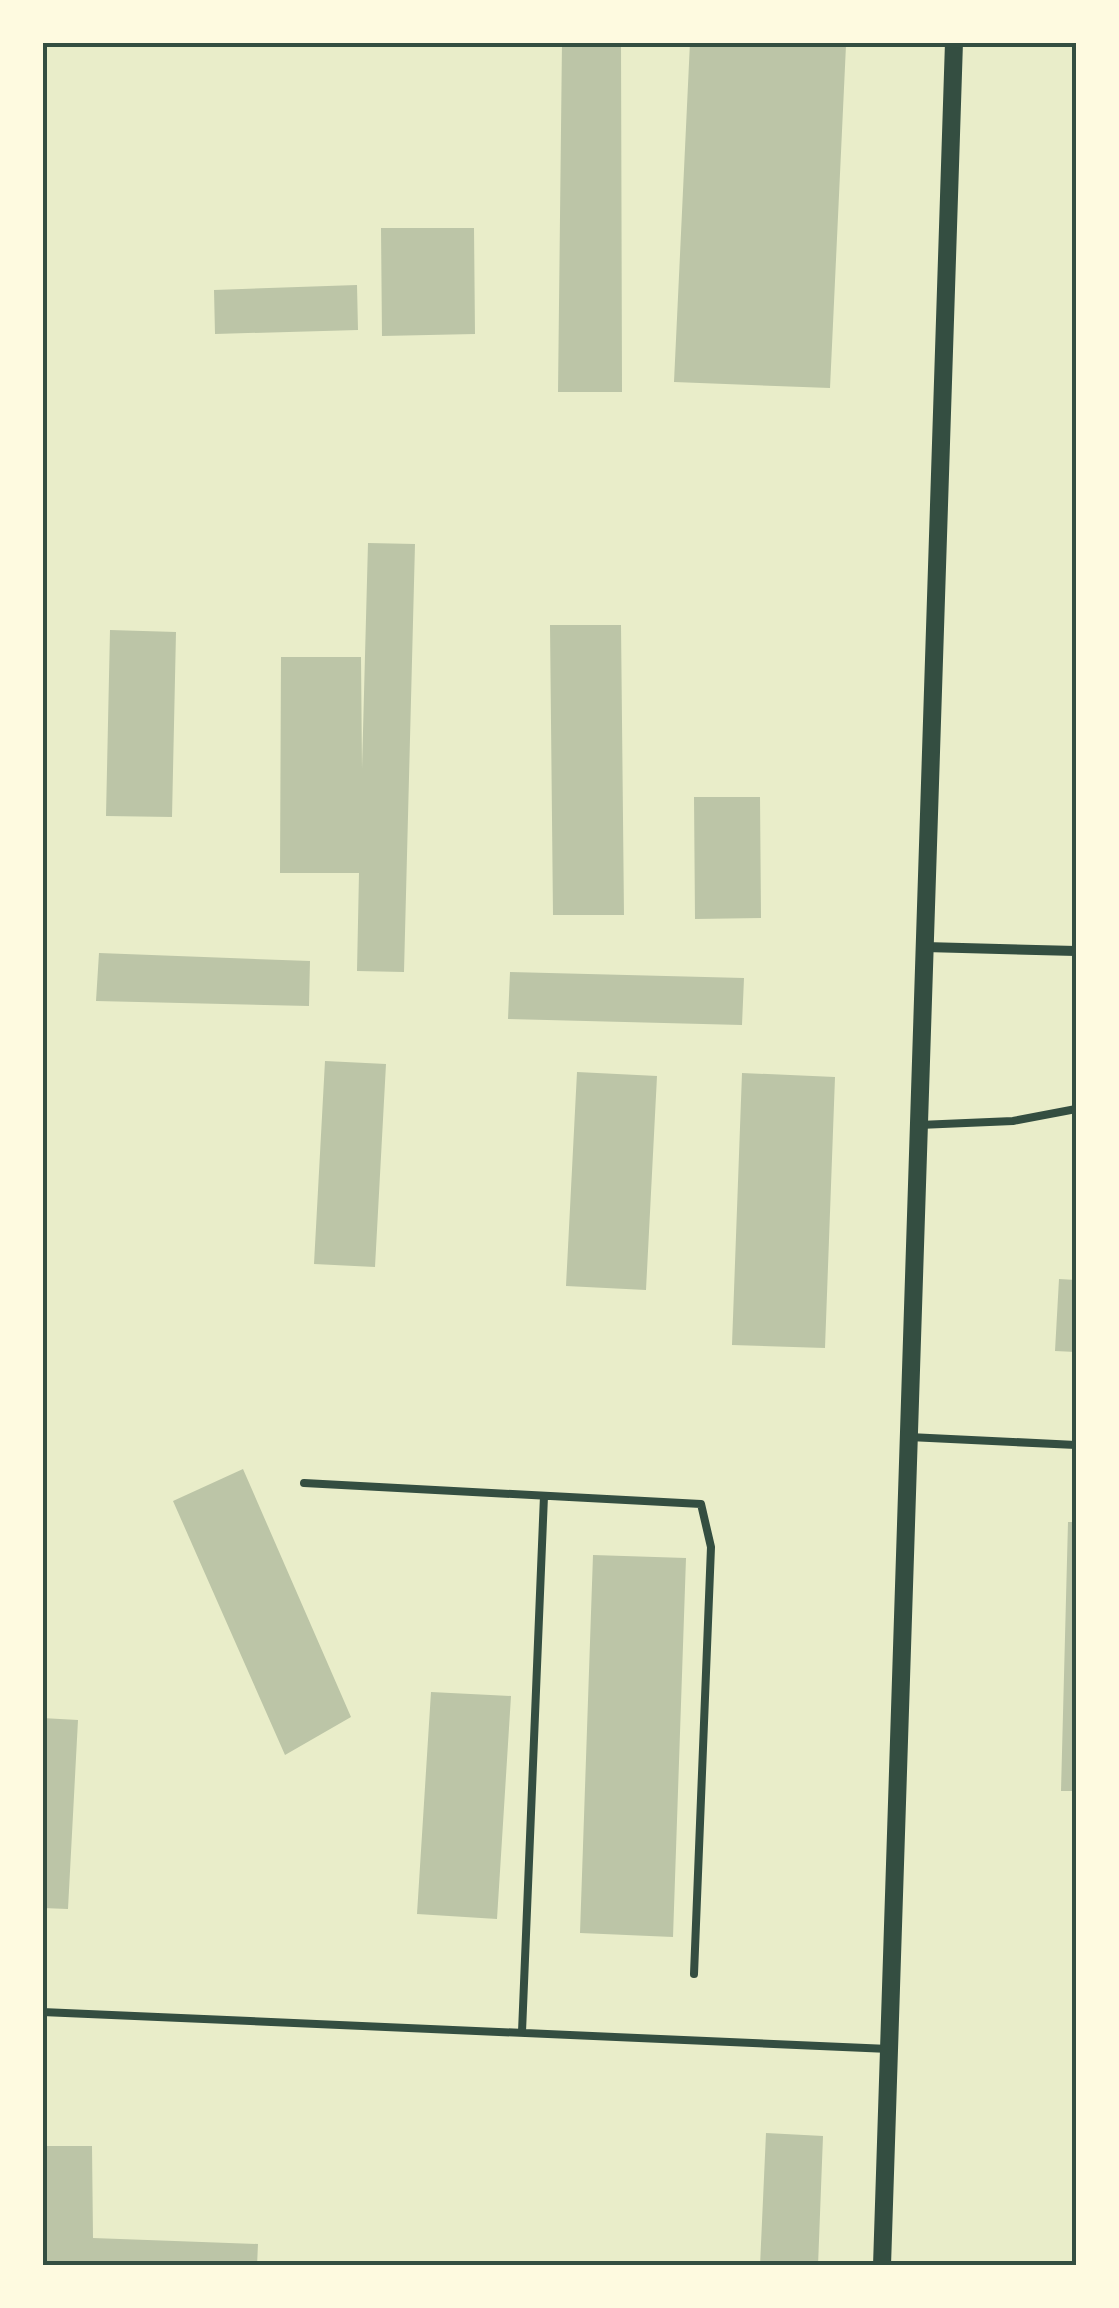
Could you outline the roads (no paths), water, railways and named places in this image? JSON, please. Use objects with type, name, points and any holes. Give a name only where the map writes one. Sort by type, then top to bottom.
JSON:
[{"type":"street","points":[[882,2266],[954,42]]},
{"type":"street","points":[[925,947],[1076,951]]},
{"type":"lane","points":[[919,1125],[1013,1121],[1076,1108]]},
{"type":"lane","points":[[909,1438],[1076,1445]]},
{"type":"lane","points":[[304,1484],[701,1504],[712,1547],[694,1974]]},
{"type":"lane","points":[[522,2032],[544,1496]]},
{"type":"lane","points":[[42,2012],[889,2049]]}]
